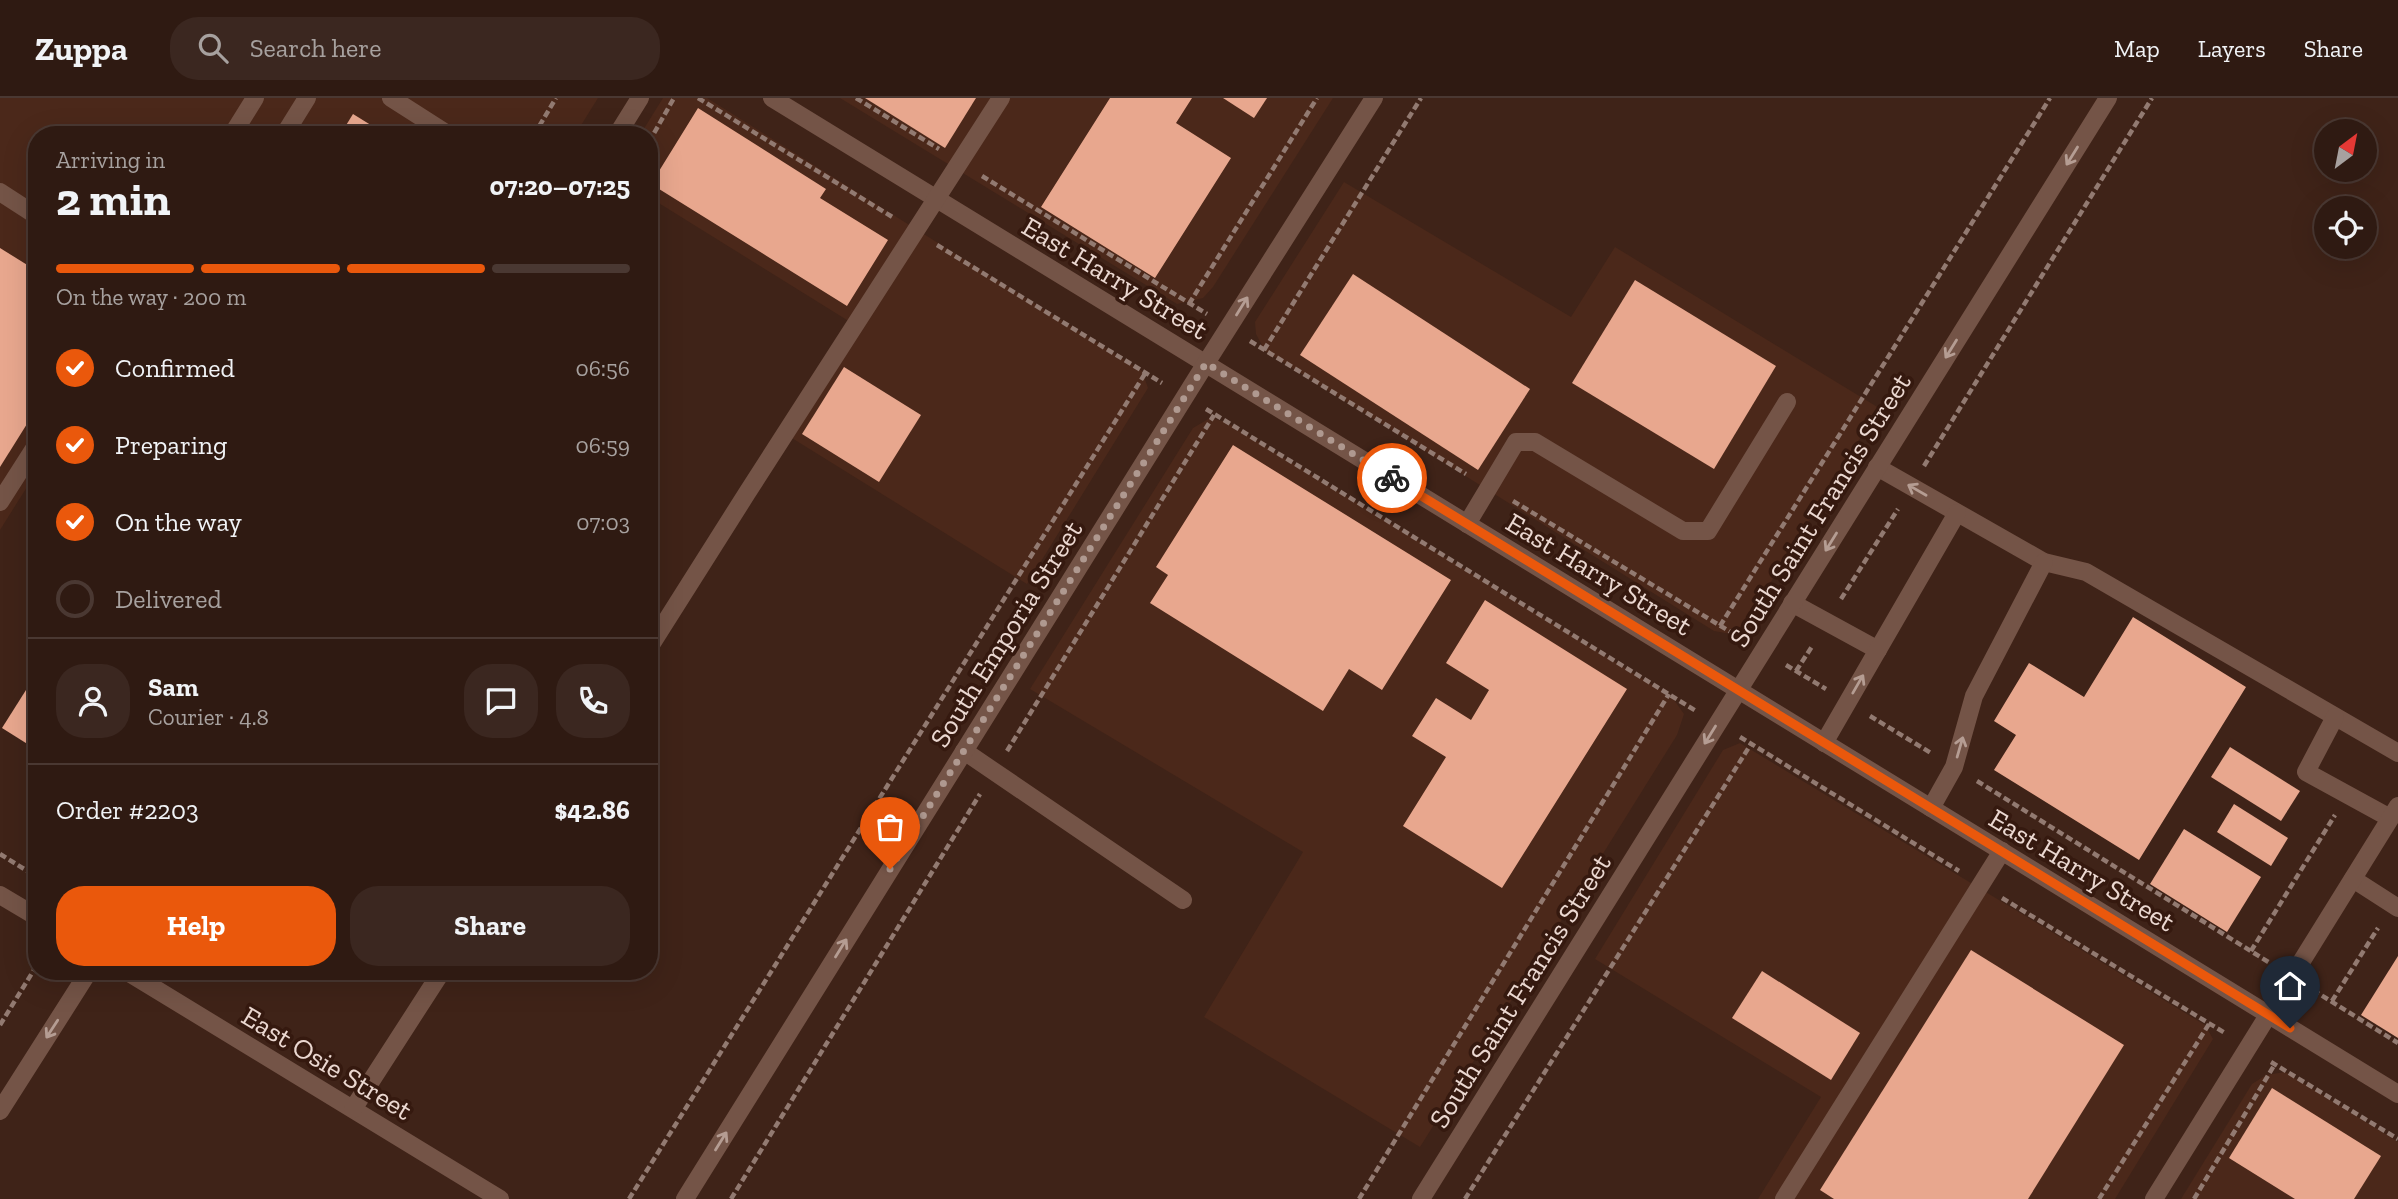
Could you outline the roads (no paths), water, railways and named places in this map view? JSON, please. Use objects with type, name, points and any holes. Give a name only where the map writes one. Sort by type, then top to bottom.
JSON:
[{"type":"street","points":[[238,126],[255,98]]},
{"type":"street","points":[[290,126],[307,98]]},
{"type":"street","points":[[391,98],[435,126]]},
{"type":"street","points":[[623,126],[640,98]]},
{"type":"street","name":"East Harry Street","points":[[772,98],[2398,1094]]},
{"type":"street","points":[[658,634],[1001,98]]},
{"type":"street","name":"South Emporia Street","points":[[685,1199],[1374,98]]},
{"type":"street","name":"South Saint Francis Street","points":[[1421,1199],[2108,98]]},
{"type":"street","points":[[0,192],[28,210]]},
{"type":"street","points":[[1468,524],[1516,442],[1535,442],[1683,531],[1708,531],[1787,402]]},
{"type":"street","points":[[0,502],[28,458]]},
{"type":"street","points":[[1877,467],[2044,562],[2086,572],[2398,753]]},
{"type":"street","points":[[1824,743],[1957,513]]},
{"type":"street","points":[[1931,808],[1954,767],[1974,696],[2044,562]]},
{"type":"street","points":[[1792,603],[1878,650]]},
{"type":"street","points":[[2154,1199],[2394,812],[2348,794],[2306,772],[2335,717]]},
{"type":"street","points":[[964,751],[1183,900]]},
{"type":"street","points":[[1784,1199],[2002,851]]},
{"type":"street","points":[[2353,879],[2395,906]]},
{"type":"street","points":[[0,895],[28,912]]},
{"type":"street","points":[[0,1111],[83,980]]},
{"type":"street","name":"East Osie Street","points":[[141,980],[500,1199]]},
{"type":"street","points":[[353,1109],[436,980]]}]
